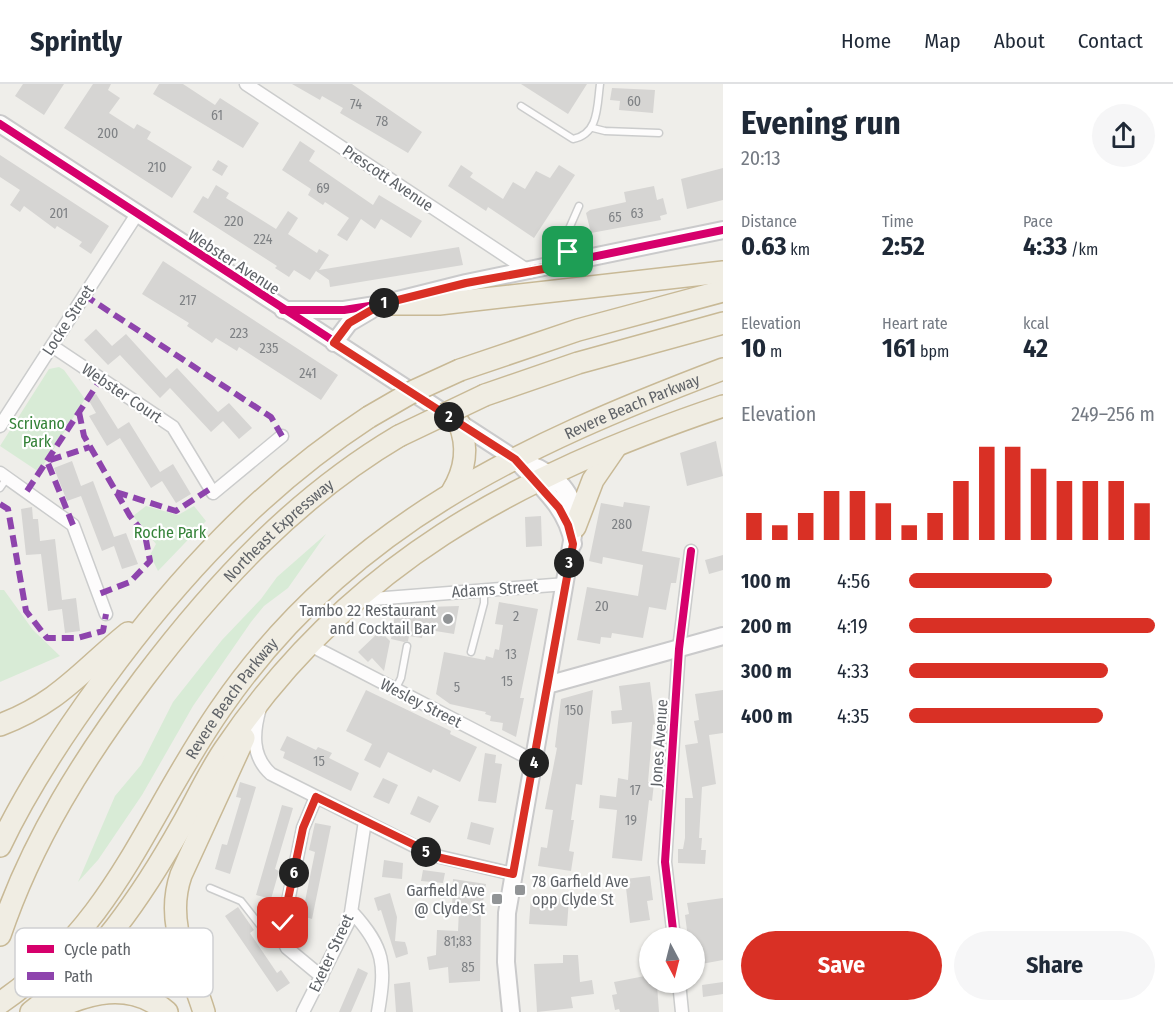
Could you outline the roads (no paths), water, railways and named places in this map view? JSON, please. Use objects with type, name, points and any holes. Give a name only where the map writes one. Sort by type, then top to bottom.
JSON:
[{"type":"highway","points":[[382,304],[439,304],[723,272]]},
{"type":"highway","name":"Northeast Expressway","points":[[0,846],[58,744],[117,660],[214,545],[261,498],[307,460],[369,417],[414,391],[460,370],[578,330],[723,291]]},
{"type":"highway","name":"Northeast Expressway","points":[[0,934],[29,861],[75,775],[118,712],[180,632],[245,558],[286,518],[338,476],[399,436],[485,395],[586,360],[723,323]]},
{"type":"highway","name":"Revere Beach Parkway","points":[[82,928],[106,900],[149,831],[206,730],[265,650],[300,611],[353,562],[412,517],[452,492],[515,459],[723,369]]},
{"type":"highway","name":"Revere Beach Parkway","points":[[115,928],[159,864],[217,760],[308,644],[352,601],[428,543],[543,478],[616,446],[723,406]]},
{"type":"highway","points":[[452,492],[464,464],[464,443],[459,423]]},
{"type":"highway","points":[[574,536],[596,474],[616,446]]},
{"type":"highway","points":[[0,725],[33,711],[64,691],[101,655],[157,610]]},
{"type":"highway","points":[[176,928],[175,895],[181,875],[263,699]]},
{"type":"highway","name":"Revere Beach Parkway","points":[[0,1003],[15,991]]},
{"type":"highway","name":"Revere Beach Parkway","points":[[31,1012],[49,997]]},
{"type":"highway","points":[[47,1012],[83,997]]},
{"type":"highway","points":[[144,997],[167,1012]]},
{"type":"highway","points":[[199,997],[204,1012]]},
{"type":"street","name":"Prescott Avenue","points":[[246,84],[530,272]]},
{"type":"street","name":"Webster Avenue","points":[[0,124],[515,459],[571,498],[575,511],[574,536],[507,913],[506,962],[511,1012]]},
{"type":"street","name":"Locke Street","points":[[0,426],[137,214]]},
{"type":"street","points":[[283,310],[344,310],[382,304],[466,283],[571,264],[723,230]]},
{"type":"street","points":[[334,343],[349,323],[382,304]]},
{"type":"street","name":"Webster Court","points":[[52,346],[173,427],[213,493],[282,436]]},
{"type":"street","points":[[2,480],[73,525],[106,614]]},
{"type":"street","name":"Jones Avenue","points":[[673,927],[665,862],[679,649],[691,551]]},
{"type":"street","name":"Adams Street","points":[[352,601],[566,585]]},
{"type":"street","points":[[547,685],[723,636]]},
{"type":"street","name":"Wesley Street","points":[[308,644],[534,761]]},
{"type":"street","points":[[263,699],[255,738],[260,762],[277,777],[441,858],[513,874]]},
{"type":"street","points":[[316,797],[303,828],[281,939],[287,948],[322,977]]},
{"type":"street","name":"Exeter Street","points":[[303,1012],[342,940],[352,912],[365,821]]},
{"type":"street","points":[[352,912],[371,934],[381,955],[384,969],[378,1012]]},
{"type":"street","points":[[680,993],[682,1012]]},
{"type":"lane","points":[[521,106],[573,139],[585,137],[592,128],[600,84]]},
{"type":"lane","points":[[592,128],[605,131],[659,133]]},
{"type":"lane","points":[[571,264],[565,238],[579,206]]},
{"type":"lane","points":[[471,652],[484,603],[484,590]]},
{"type":"lane","points":[[395,690],[401,678],[407,646]]},
{"type":"lane","points":[[210,888],[244,903],[263,928],[281,932]]},
{"type":"place","name":"Tambo 22 Restaurant and Cocktail Bar","points":[[448,619]]},
{"type":"place","name":"78 Garfield Ave opp Clyde St","points":[[520,890]]},
{"type":"place","name":"Garfield Ave @ Clyde St","points":[[497,899]]},
{"type":"park label","name":"Scrivano Park","points":[[37,432]]},
{"type":"park label","name":"Roche Park","points":[[170,532]]}]
